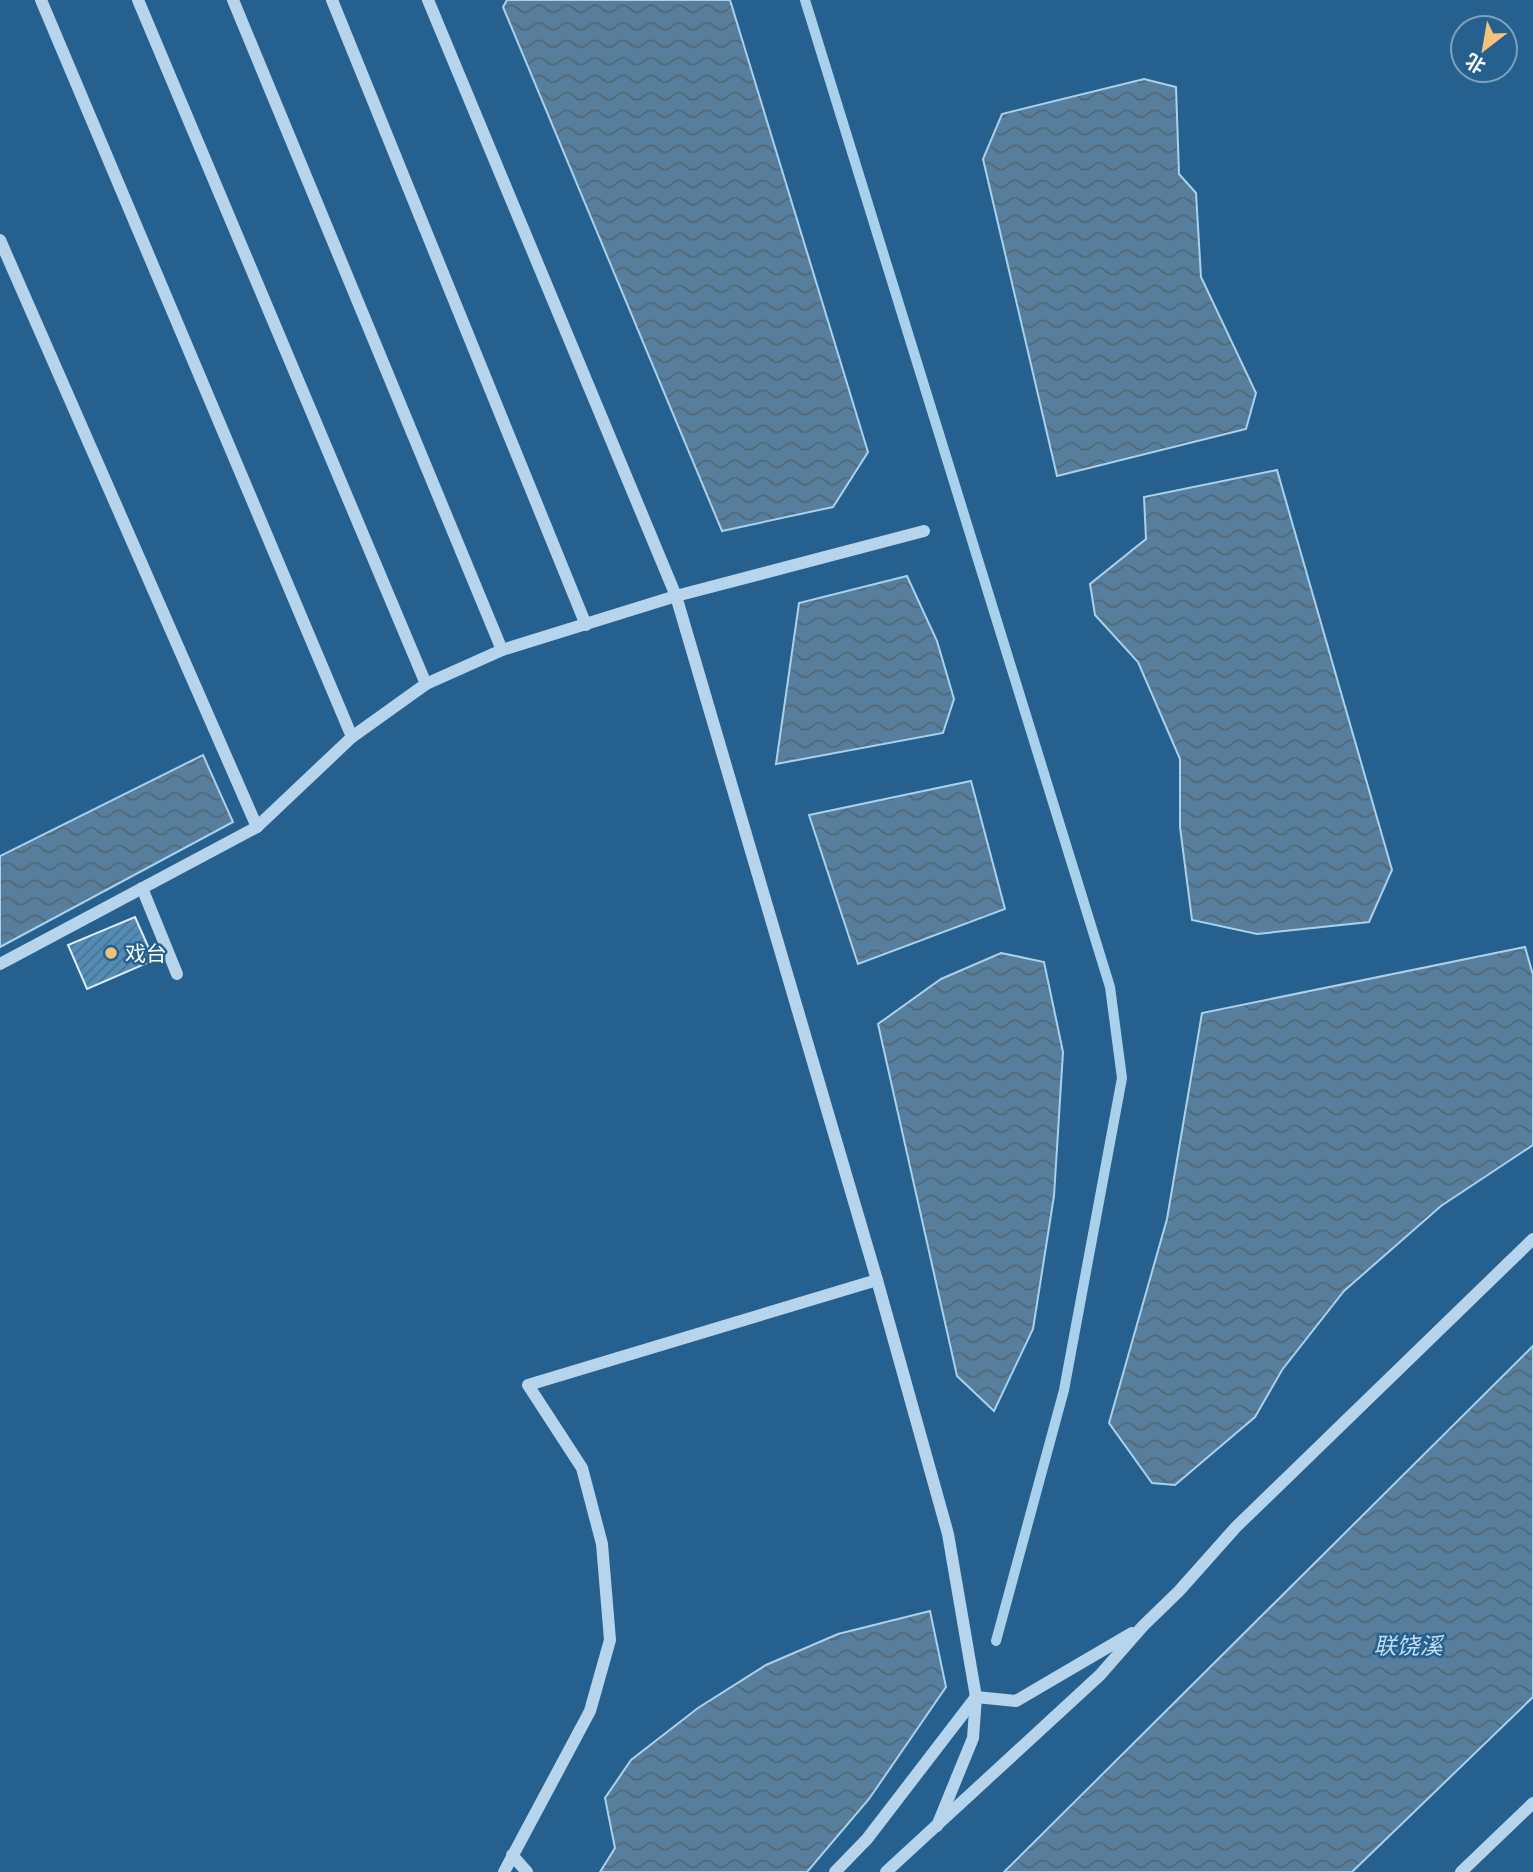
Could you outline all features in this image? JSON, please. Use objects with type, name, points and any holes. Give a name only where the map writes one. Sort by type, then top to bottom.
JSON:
[{"type":"street","points":[[41,0],[352,737]]},
{"type":"street","points":[[138,0],[426,684]]},
{"type":"street","points":[[233,0],[502,650]]},
{"type":"street","points":[[332,0],[586,625]]},
{"type":"street","points":[[428,0],[676,596],[877,1280],[948,1534],[976,1697],[973,1738],[937,1826]]},
{"type":"street","points":[[0,240],[257,827]]},
{"type":"street","points":[[0,964],[257,827],[352,737],[426,684],[502,650],[676,596],[924,530]]},
{"type":"street","points":[[142,888],[177,974]]},
{"type":"street","points":[[886,1872],[1100,1675],[1236,1527],[1533,1239]]},
{"type":"street","points":[[504,1872],[590,1711],[610,1640],[601,1544],[583,1468],[528,1385],[877,1280]]},
{"type":"street","points":[[976,1697],[1016,1701],[1143,1626]]},
{"type":"street","points":[[835,1872],[867,1839],[976,1697]]},
{"type":"street","points":[[1461,1872],[1533,1803]]},
{"type":"street","points":[[513,1856],[527,1872]]},
{"type":"water","points":[[507,0],[730,0],[868,452],[833,507],[722,531],[503,7]]},
{"type":"water","points":[[1144,79],[1176,87],[1179,174],[1196,193],[1201,277],[1256,393],[1246,429],[1057,476],[983,159],[1002,114]]},
{"type":"water","points":[[1277,470],[1392,870],[1369,922],[1257,934],[1192,920],[1180,827],[1180,759],[1138,662],[1095,615],[1090,584],[1146,539],[1144,497]]},
{"type":"water","points":[[907,576],[937,641],[954,699],[943,733],[776,764],[799,603]]},
{"type":"water","points":[[203,755],[233,822],[0,947],[0,856]]},
{"type":"water","points":[[971,781],[1005,909],[858,964],[809,815]]},
{"type":"water","points":[[1525,947],[1533,975],[1533,1145],[1441,1206],[1344,1291],[1282,1370],[1255,1417],[1175,1485],[1152,1483],[1109,1423],[1167,1219],[1202,1013]]},
{"type":"water","points":[[1001,953],[1044,962],[1063,1052],[1054,1196],[1033,1329],[994,1411],[957,1376],[878,1024],[941,979]]},
{"type":"water","name":"联饶溪","points":[[1533,1346],[1533,1697],[1352,1872],[1004,1872]]},
{"type":"water","points":[[930,1611],[946,1687],[869,1799],[807,1872],[600,1872],[615,1848],[605,1798],[631,1760],[698,1708],[766,1665],[838,1634]]},
{"type":"building","name":"戏台","points":[[135,917],[154,960],[87,989],[68,945]]},
{"type":"waterway","points":[[805,0],[1110,987],[1122,1078],[1064,1390],[996,1641]]},
{"type":"place","name":"戏台","points":[[111,953]]}]
